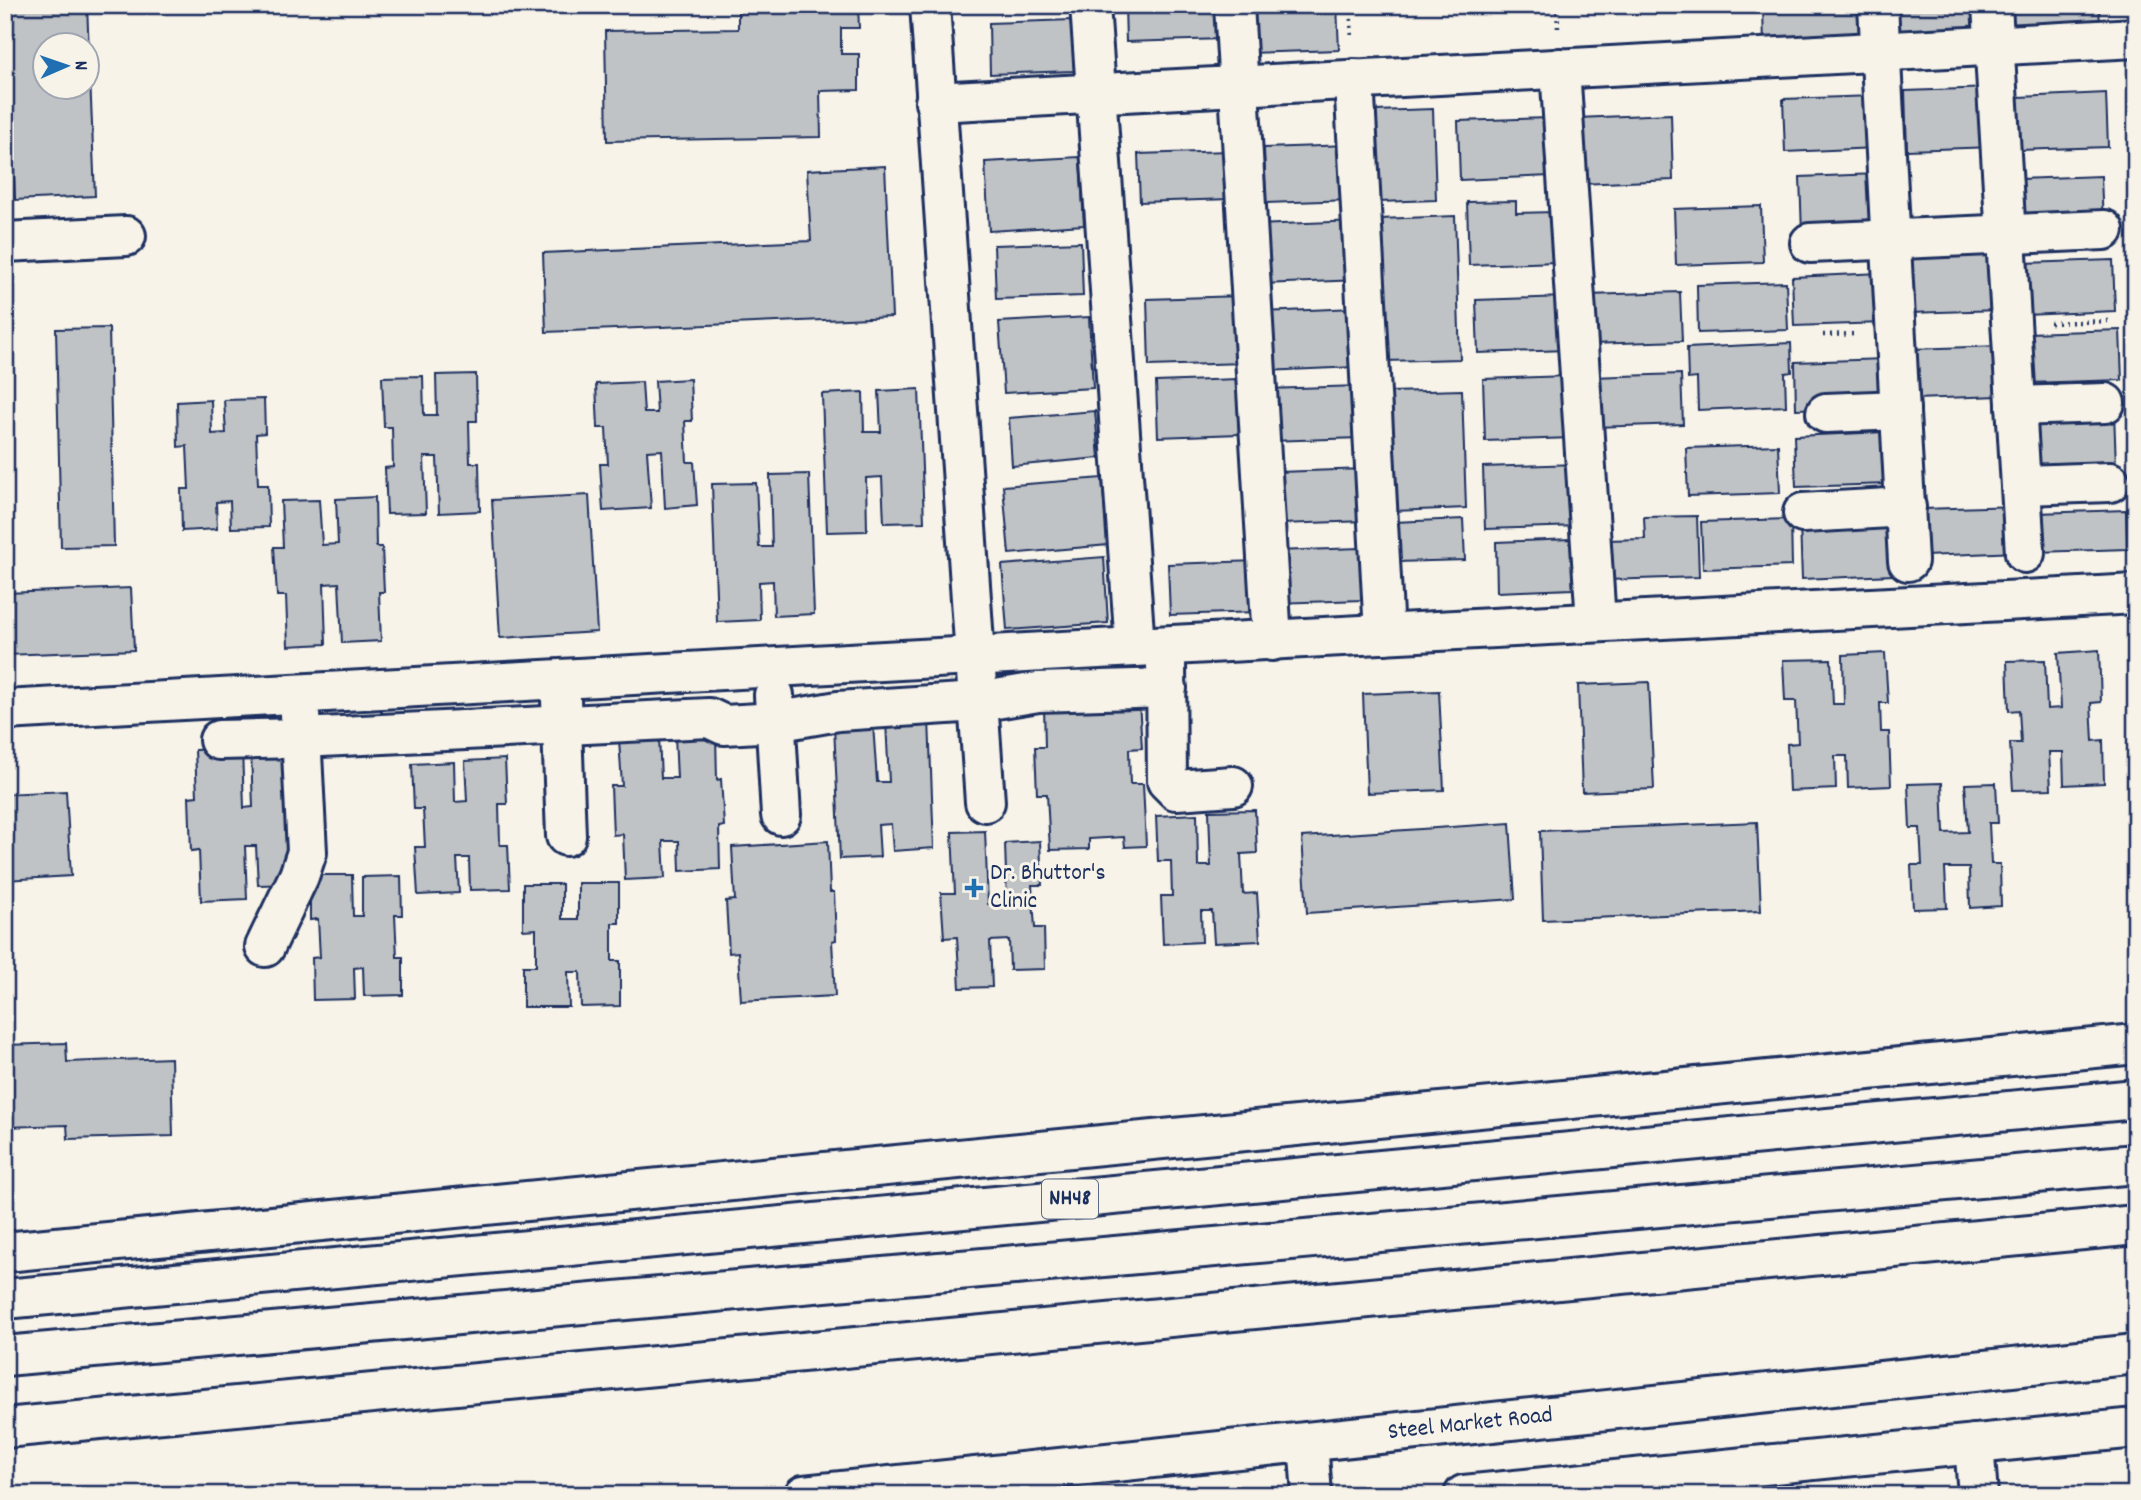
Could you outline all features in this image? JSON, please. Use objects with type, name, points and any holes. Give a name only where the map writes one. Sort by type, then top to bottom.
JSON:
[{"type":"main road","points":[[930,5],[985,802]]},
{"type":"main road","points":[[1090,5],[1094,93],[1150,646],[1167,688],[1167,781],[1175,790],[1233,786]]},
{"type":"main road","points":[[1234,5],[1272,641]]},
{"type":"main road","points":[[1878,5],[1908,561]]},
{"type":"main road","points":[[1992,5],[2025,554]]},
{"type":"main road","points":[[935,102],[2136,38]]},
{"type":"main road","points":[[1560,68],[1596,622]]},
{"type":"main road","points":[[1354,79],[1384,634]]},
{"type":"main road","points":[[1810,243],[2104,230]]},
{"type":"main road","points":[[5,242],[126,236]]},
{"type":"main road","points":[[2015,405],[2105,403]]},
{"type":"main road","points":[[1826,413],[1900,410]]},
{"type":"main road","points":[[2021,485],[2110,482]]},
{"type":"main road","points":[[1803,513],[1906,507]]},
{"type":"main road","points":[[5,710],[2136,594]]},
{"type":"main road","points":[[772,668],[781,815]]},
{"type":"main road","points":[[560,680],[566,836]]},
{"type":"main road","points":[[219,740],[709,718],[724,726],[775,722],[838,711],[978,702],[1038,692],[1167,688]]},
{"type":"main road","points":[[265,947],[299,876],[307,852],[299,695]]},
{"type":"main road","points":[[5,1252],[2136,1044]]},
{"type":"main road","name":"NH48","points":[[5,1299],[2136,1099]]},
{"type":"main road","points":[[5,1356],[2136,1164]]},
{"type":"main road","points":[[5,1428],[2136,1225]]},
{"type":"main road","name":"Steel Market Road","points":[[804,1495],[1061,1481],[1308,1442],[2136,1354]]},
{"type":"main road","points":[[1464,1495],[2136,1428]]},
{"type":"main road","points":[[1308,1442],[1312,1495]]},
{"type":"main road","points":[[1974,1444],[1978,1495]]},
{"type":"path","points":[[2011,323],[2109,321]]},
{"type":"building","points":[[7,5],[87,5],[88,32],[32,32],[32,102],[91,102],[95,196],[15,200]]},
{"type":"building","points":[[738,5],[858,5],[859,28],[841,28],[841,54],[859,54],[859,90],[820,91],[821,137],[607,141],[605,31],[738,29]]},
{"type":"building","points":[[1125,5],[1222,5],[1223,39],[1126,42]]},
{"type":"building","points":[[1247,5],[1337,5],[1339,50],[1249,53]]},
{"type":"building","points":[[1763,5],[1861,5],[1863,45],[1764,48]]},
{"type":"building","points":[[1889,5],[1984,5],[1985,35],[1891,39]]},
{"type":"building","points":[[2004,5],[2099,5],[2100,27],[2004,30]]},
{"type":"building","points":[[1072,20],[1074,71],[990,74],[989,23]]},
{"type":"building","points":[[1992,88],[1994,147],[1907,150],[1905,91]]},
{"type":"building","points":[[2106,93],[2108,147],[2019,150],[2018,97]]},
{"type":"building","points":[[1874,96],[1876,148],[1785,152],[1783,99]]},
{"type":"building","points":[[1433,109],[1436,200],[1378,202],[1375,111]]},
{"type":"building","points":[[1671,114],[1673,180],[1580,184],[1578,118]]},
{"type":"building","points":[[1549,118],[1551,176],[1460,180],[1458,121]]},
{"type":"building","points":[[1349,145],[1351,200],[1266,203],[1264,148]]},
{"type":"building","points":[[1229,151],[1230,199],[1140,202],[1138,154]]},
{"type":"building","points":[[1080,157],[1084,225],[989,231],[985,162]]},
{"type":"building","points":[[885,166],[892,317],[546,332],[543,253],[811,241],[807,170]]},
{"type":"building","points":[[1877,174],[1879,230],[1802,233],[1800,177]]},
{"type":"building","points":[[2101,176],[2103,225],[2021,227],[2020,179]]},
{"type":"building","points":[[1516,201],[1516,213],[1554,212],[1556,262],[1469,265],[1467,202]]},
{"type":"building","points":[[1761,206],[1763,262],[1676,265],[1674,209]]},
{"type":"building","points":[[1455,216],[1460,359],[1385,361],[1380,219]]},
{"type":"building","points":[[1357,221],[1359,280],[1259,284],[1257,225]]},
{"type":"building","points":[[1081,242],[1083,296],[996,299],[994,245]]},
{"type":"building","points":[[1997,255],[1999,310],[1910,313],[1908,258]]},
{"type":"building","points":[[2113,260],[2115,311],[2025,315],[2023,263]]},
{"type":"building","points":[[1881,273],[1883,323],[1794,326],[1792,277]]},
{"type":"building","points":[[1786,282],[1788,330],[1698,333],[1697,285]]},
{"type":"building","points":[[1680,292],[1682,341],[1590,344],[1588,295]]},
{"type":"building","points":[[1241,296],[1243,363],[1149,366],[1147,299]]},
{"type":"building","points":[[1565,297],[1567,350],[1478,353],[1476,300]]},
{"type":"building","points":[[1355,308],[1357,367],[1265,371],[1263,312]]},
{"type":"building","points":[[1089,317],[1093,388],[1004,393],[999,322]]},
{"type":"building","points":[[109,328],[114,546],[61,547],[56,329]]},
{"type":"building","points":[[2120,330],[2122,380],[2028,383],[2027,333]]},
{"type":"building","points":[[1791,343],[1792,372],[1785,373],[1786,406],[1698,410],[1697,378],[1688,379],[1687,348]]},
{"type":"building","points":[[1999,346],[2000,396],[1914,399],[1912,349]]},
{"type":"building","points":[[1885,359],[1887,406],[1796,409],[1795,362]]},
{"type":"building","points":[[476,374],[477,421],[469,421],[470,463],[479,463],[480,511],[439,513],[437,457],[424,457],[426,513],[387,514],[385,468],[393,467],[392,427],[384,427],[382,377],[423,376],[424,415],[437,415],[436,375]]},
{"type":"building","points":[[1681,374],[1683,424],[1594,427],[1592,377]]},
{"type":"building","points":[[1569,376],[1571,438],[1485,441],[1483,379]]},
{"type":"building","points":[[690,379],[692,421],[685,421],[687,462],[694,462],[697,505],[665,508],[662,450],[647,451],[651,508],[603,511],[600,464],[608,464],[606,428],[598,428],[596,384],[642,382],[644,413],[657,413],[655,381]]},
{"type":"building","points":[[1237,379],[1239,434],[1158,437],[1156,382]]},
{"type":"building","points":[[1359,386],[1360,438],[1269,441],[1267,389]]},
{"type":"building","points":[[919,389],[924,522],[884,523],[882,477],[866,478],[867,531],[827,532],[822,394],[863,392],[864,432],[881,432],[879,391]]},
{"type":"building","points":[[1462,390],[1466,508],[1394,511],[1390,392]]},
{"type":"building","points":[[264,399],[265,433],[256,434],[258,485],[268,485],[269,527],[231,528],[230,501],[216,502],[217,529],[182,531],[181,489],[189,489],[187,446],[178,447],[177,402],[211,400],[212,434],[226,433],[224,400]]},
{"type":"building","points":[[1095,411],[1099,458],[1012,466],[1009,418]]},
{"type":"building","points":[[2114,411],[2116,467],[2034,470],[2032,414]]},
{"type":"building","points":[[1886,432],[1888,484],[1796,487],[1794,436]]},
{"type":"building","points":[[1778,445],[1780,493],[1688,496],[1686,448]]},
{"type":"building","points":[[1577,464],[1580,526],[1485,529],[1483,467]]},
{"type":"building","points":[[1366,469],[1367,521],[1280,524],[1278,472]]},
{"type":"building","points":[[809,474],[814,614],[774,616],[773,581],[759,582],[760,620],[717,622],[712,484],[756,483],[759,547],[772,547],[770,475]]},
{"type":"building","points":[[1102,478],[1108,545],[1009,554],[1003,486]]},
{"type":"building","points":[[589,495],[597,632],[500,638],[492,500]]},
{"type":"building","points":[[375,497],[376,547],[382,547],[384,592],[379,592],[381,641],[342,643],[339,583],[324,584],[326,644],[288,646],[286,596],[277,596],[274,547],[283,547],[281,501],[319,500],[322,545],[338,544],[336,499]]},
{"type":"building","points":[[2016,506],[2017,552],[1925,556],[1923,509]]},
{"type":"building","points":[[2126,510],[2127,549],[2038,552],[2037,513]]},
{"type":"building","points":[[1697,516],[1699,577],[1606,580],[1605,540],[1645,539],[1644,517]]},
{"type":"building","points":[[1463,519],[1465,560],[1396,562],[1394,522]]},
{"type":"building","points":[[1791,519],[1792,566],[1703,569],[1701,522]]},
{"type":"building","points":[[1891,520],[1893,575],[1802,579],[1800,523]]},
{"type":"building","points":[[1571,539],[1573,589],[1497,592],[1496,542]]},
{"type":"building","points":[[1360,548],[1362,600],[1276,603],[1275,551]]},
{"type":"building","points":[[1104,557],[1108,623],[1007,630],[1002,565]]},
{"type":"building","points":[[1257,561],[1258,612],[1170,615],[1168,564]]},
{"type":"building","points":[[131,588],[134,650],[5,655],[5,593]]},
{"type":"building","points":[[2099,650],[2101,702],[2091,703],[2093,741],[2103,740],[2104,783],[2064,785],[2063,752],[2049,752],[2051,789],[2013,790],[2010,743],[2021,743],[2019,710],[2009,711],[2007,661],[2045,660],[2047,709],[2061,708],[2058,653]]},
{"type":"building","points":[[1885,653],[1888,703],[1880,703],[1881,732],[1889,732],[1891,786],[1848,788],[1847,756],[1835,756],[1836,789],[1789,791],[1787,744],[1798,743],[1796,701],[1785,701],[1783,660],[1831,659],[1833,704],[1844,704],[1843,655]]},
{"type":"building","points":[[1649,682],[1654,789],[1582,792],[1578,685]]},
{"type":"building","points":[[1439,691],[1444,790],[1367,793],[1363,694]]},
{"type":"building","points":[[1139,702],[1142,748],[1129,749],[1130,784],[1143,784],[1146,846],[1125,847],[1124,837],[1089,839],[1089,849],[1050,850],[1047,794],[1037,794],[1035,747],[1045,747],[1044,706]]},
{"type":"building","points":[[929,719],[934,848],[893,851],[891,824],[878,825],[880,857],[840,859],[834,726],[873,724],[877,782],[889,782],[886,721]]},
{"type":"building","points":[[716,735],[717,780],[721,779],[724,826],[719,827],[720,869],[680,871],[679,841],[663,841],[665,878],[625,880],[623,834],[613,835],[611,786],[622,786],[619,739],[659,737],[661,778],[677,778],[675,736]]},
{"type":"building","points":[[242,748],[244,808],[253,807],[251,752],[288,751],[294,884],[258,885],[256,846],[245,846],[247,899],[201,901],[199,850],[191,851],[189,797],[197,796],[195,750]]},
{"type":"building","points":[[505,759],[507,804],[499,804],[500,845],[508,845],[510,889],[470,890],[469,858],[457,858],[459,893],[418,895],[415,847],[425,847],[423,809],[414,809],[412,764],[454,762],[455,802],[467,801],[465,761]]},
{"type":"building","points":[[1942,783],[1944,833],[1968,832],[1965,784],[1996,783],[1998,823],[1989,823],[1991,864],[2000,864],[2001,906],[1970,908],[1969,868],[1945,868],[1947,908],[1913,909],[1911,865],[1922,865],[1920,828],[1910,828],[1908,784]]},
{"type":"building","points":[[66,791],[71,876],[5,880],[5,794]]},
{"type":"building","points":[[1255,810],[1257,853],[1241,854],[1243,894],[1257,893],[1260,941],[1214,943],[1212,911],[1201,911],[1202,942],[1163,944],[1161,896],[1172,896],[1171,861],[1158,861],[1156,816],[1197,814],[1198,866],[1211,866],[1209,811]]},
{"type":"building","points":[[1757,822],[1761,911],[1543,920],[1540,831]]},
{"type":"building","points":[[1510,823],[1515,899],[1307,913],[1302,837]]},
{"type":"building","points":[[985,831],[988,904],[1007,903],[1005,843],[1040,841],[1042,885],[1032,885],[1035,928],[1044,928],[1045,969],[1010,970],[1009,940],[990,941],[992,987],[960,988],[957,937],[944,938],[941,893],[955,893],[952,832]]},
{"type":"building","points":[[828,841],[830,892],[834,892],[836,940],[832,941],[835,996],[741,1001],[738,952],[729,953],[726,901],[735,900],[732,847]]},
{"type":"building","points":[[310,875],[352,875],[353,916],[362,916],[362,877],[401,876],[402,915],[395,915],[397,957],[403,957],[403,995],[364,996],[363,967],[354,968],[355,999],[313,1000],[312,958],[320,957],[318,919],[310,920]]},
{"type":"building","points":[[578,883],[619,883],[619,923],[612,923],[612,961],[620,961],[620,1006],[581,1007],[580,972],[568,972],[569,1007],[523,1007],[523,966],[536,966],[536,929],[523,930],[523,884],[562,884],[562,919],[578,919]]},
{"type":"building","points":[[66,1043],[67,1062],[171,1058],[173,1136],[68,1139],[67,1125],[5,1127],[5,1045]]},
{"type":"place","name":"Dr. Bhuttor's Clinic","points":[[974,888]]}]
